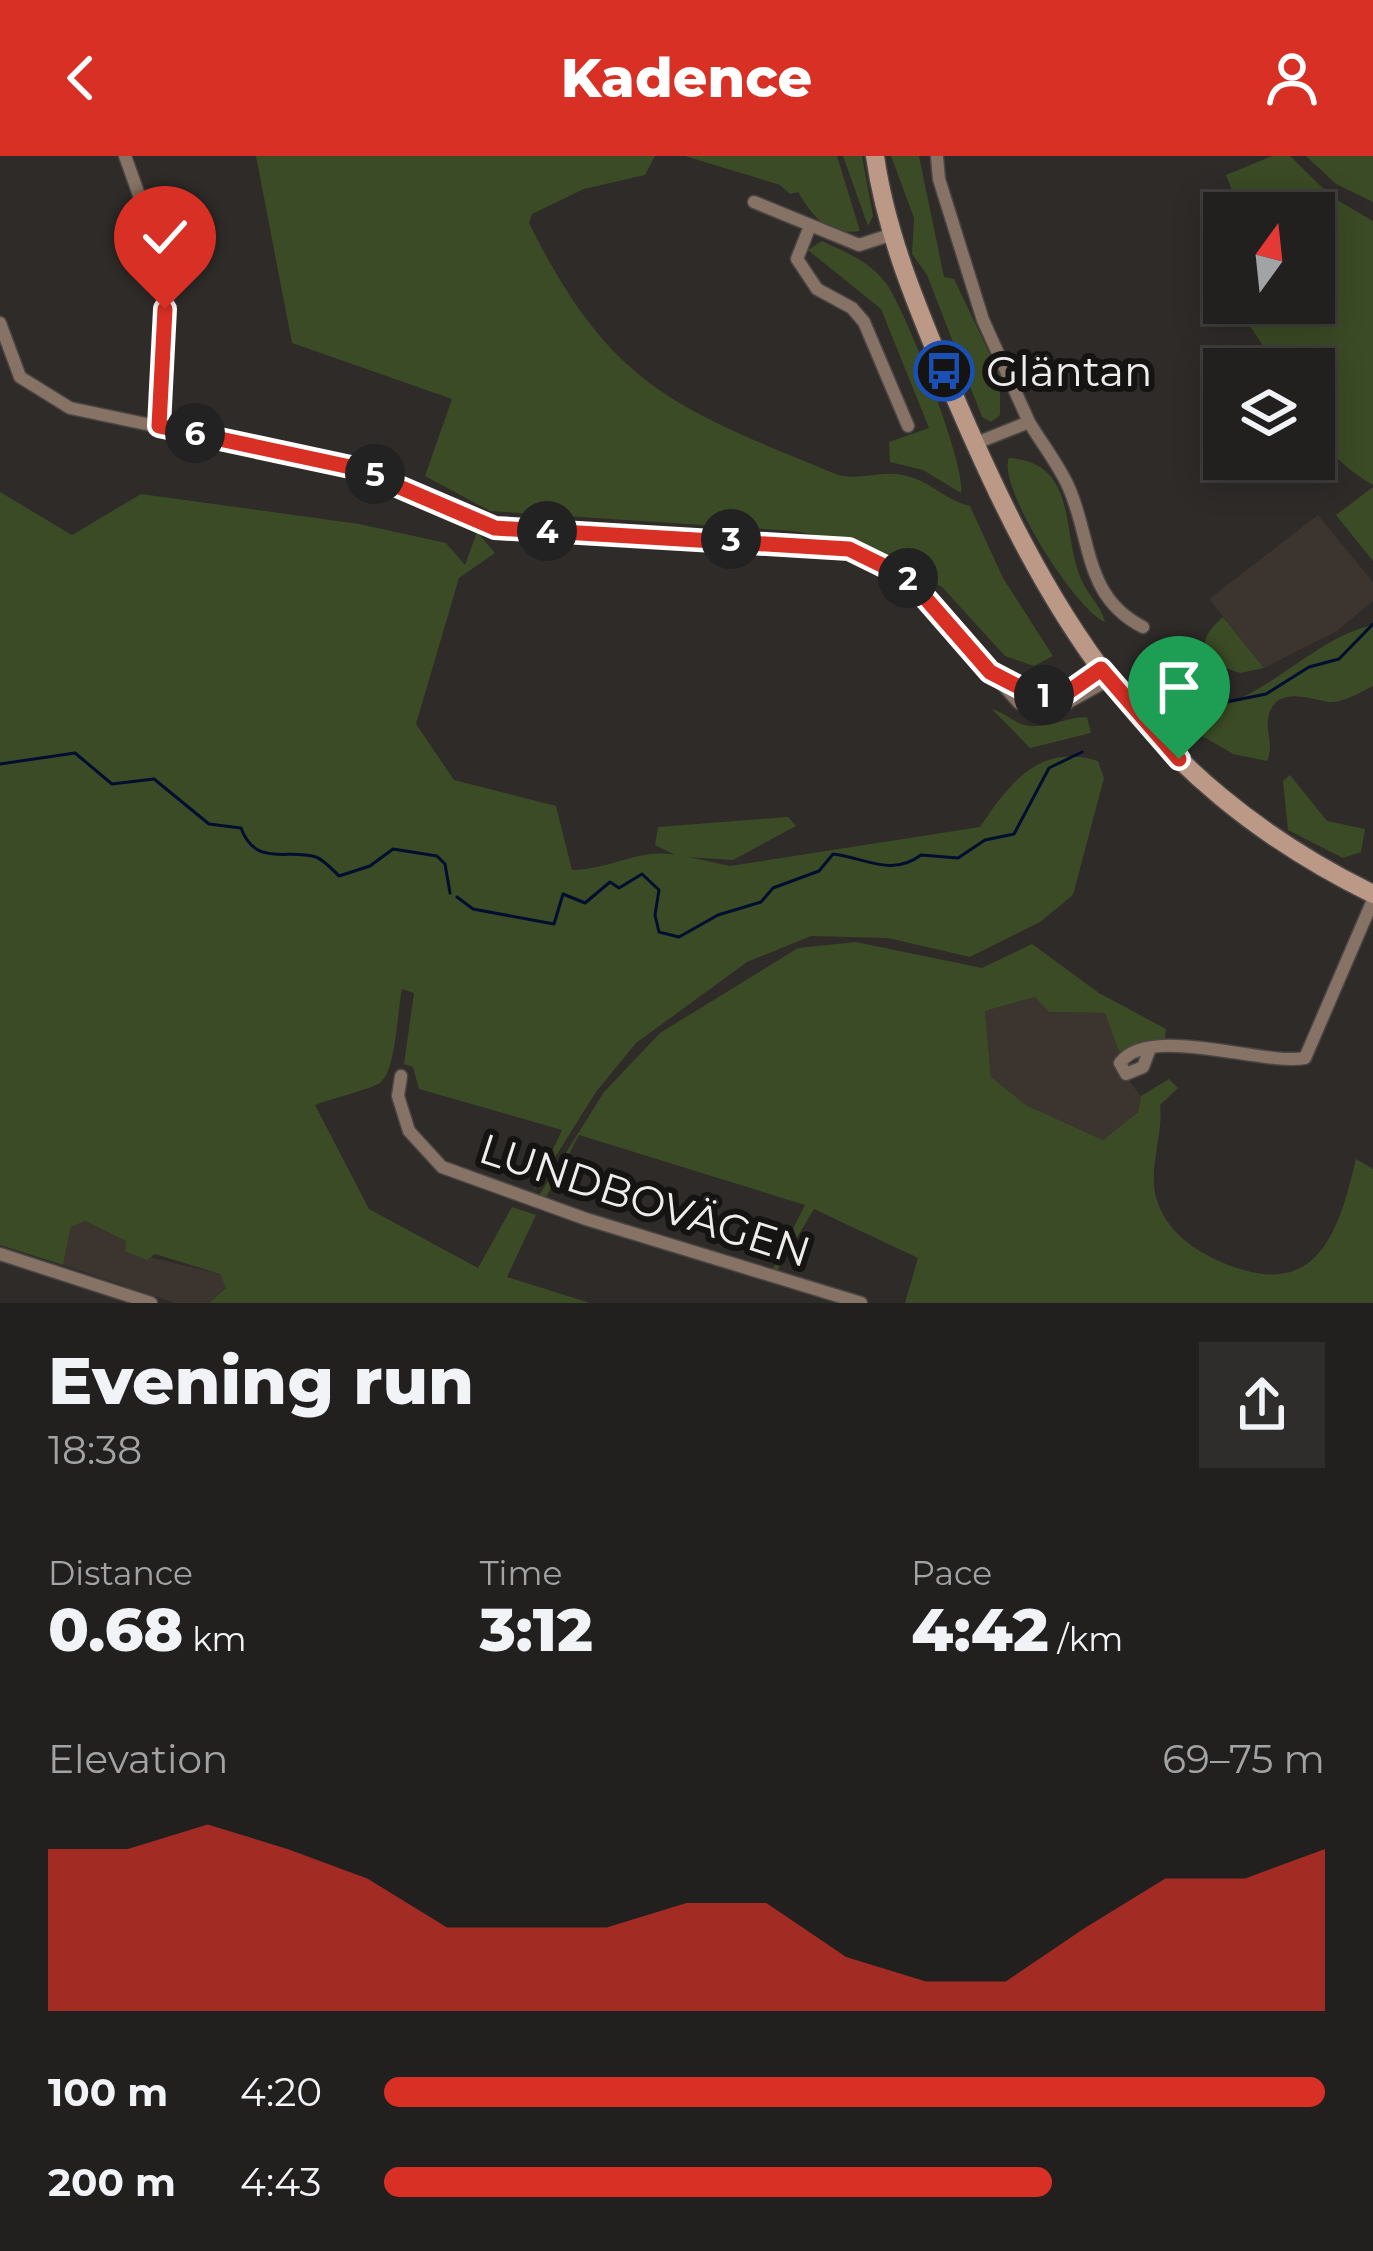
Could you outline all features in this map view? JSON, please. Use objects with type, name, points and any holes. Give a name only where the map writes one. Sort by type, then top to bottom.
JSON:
[{"type":"street","points":[[125,156],[161,256],[165,309],[159,426]]},
{"type":"street","points":[[875,156],[893,234],[974,444],[1030,563],[1106,674],[1179,759],[1241,816],[1373,897],[1305,1058],[1180,1046],[1149,1051]]},
{"type":"street","points":[[937,157],[939,179],[983,320],[1029,422],[1067,483],[1093,576],[1121,616],[1143,627]]},
{"type":"street","points":[[754,202],[859,245],[893,234]]},
{"type":"street","points":[[809,226],[797,259],[804,276],[864,322],[908,426]]},
{"type":"street","points":[[0,323],[20,376],[45,397],[70,408],[355,468],[495,528],[849,549],[908,578],[1004,692],[1035,708],[1073,703],[1106,674]]},
{"type":"street","points":[[974,444],[1029,422]]},
{"type":"street","name":"LUNDBOVÄGEN","points":[[401,1076],[398,1096],[409,1131],[442,1167],[586,1219],[861,1303]]},
{"type":"street","points":[[0,1254],[151,1303]]},
{"type":"shaded area","points":[[1318,515],[1373,582],[1373,601],[1337,631],[1264,668],[1209,599]]},
{"type":"shaded area","points":[[1035,997],[1050,1012],[1105,1013],[1119,1052],[1119,1068],[1141,1096],[1138,1112],[1103,1140],[1026,1105],[991,1077],[985,1011]]},
{"type":"shaded area","points":[[85,1221],[127,1241],[125,1251],[220,1274],[226,1288],[209,1303],[175,1303],[63,1265],[71,1227]]},
{"type":"green space","points":[[256,156],[655,156],[645,175],[584,189],[532,214],[529,223],[589,323],[654,386],[733,431],[838,475],[907,476],[970,506],[1003,578],[1053,656],[1034,666],[1005,656],[942,587],[857,542],[793,531],[490,511],[425,476],[452,399],[292,343]]},
{"type":"green space","points":[[685,156],[837,156],[860,231],[839,231],[823,223],[798,192],[790,194],[780,185]]},
{"type":"green space","points":[[843,156],[862,156],[873,216],[868,226]]},
{"type":"green space","points":[[891,156],[919,156],[944,277],[954,279],[1000,375],[1000,415],[991,422],[982,417],[927,275],[912,254],[914,218]]},
{"type":"green space","points":[[1272,156],[1290,156],[1327,192],[1233,192],[1226,175]]},
{"type":"green space","points":[[1306,156],[1373,156],[1373,202],[1336,184]]},
{"type":"green space","points":[[1335,199],[1373,221],[1373,485],[1335,455],[1335,348],[1264,348],[1249,324],[1335,324]]},
{"type":"green space","points":[[822,241],[872,268],[894,297],[945,422],[961,493],[923,470],[890,462],[889,442],[929,428],[881,309],[808,250]]},
{"type":"green space","points":[[1009,458],[1047,472],[1057,486],[1081,579],[1105,622],[1076,596],[1041,546],[1014,493]]},
{"type":"green space","points":[[1373,487],[1373,561],[1336,515]]},
{"type":"green space","points":[[0,492],[72,535],[141,494],[359,524],[446,543],[465,565],[477,532],[495,553],[459,578],[416,724],[454,780],[556,806],[572,870],[649,854],[675,855],[655,845],[658,827],[788,817],[796,826],[733,860],[689,857],[730,866],[980,827],[1028,770],[1059,757],[1078,757],[1098,761],[1104,778],[1073,895],[1040,922],[970,957],[888,938],[811,936],[747,962],[636,1043],[596,1092],[532,1194],[562,1130],[419,1089],[413,1067],[404,1064],[414,993],[402,989],[393,1053],[381,1082],[315,1105],[369,1209],[478,1268],[512,1207],[536,1215],[507,1277],[590,1303],[209,1303],[226,1288],[220,1274],[155,1254],[147,1260],[125,1251],[126,1241],[85,1221],[71,1227],[63,1265],[0,1245]]},
{"type":"green space","points":[[1223,617],[1264,668],[1240,673],[1211,663],[1206,638]]},
{"type":"green space","points":[[1373,625],[1373,686],[1333,702],[1295,696],[1279,700],[1269,714],[1267,761],[1233,754],[1197,733],[1199,717],[1209,707],[1249,694],[1330,642]]},
{"type":"green space","points":[[992,709],[1029,726],[1087,717],[1091,733],[1030,748]]},
{"type":"green space","points":[[1290,775],[1327,821],[1365,829],[1361,852],[1343,858],[1288,830],[1283,781]]},
{"type":"green space","points":[[856,942],[982,968],[1032,944],[1099,993],[1166,1029],[1165,1040],[1119,1052],[1105,1013],[1049,1012],[1035,997],[985,1011],[991,1077],[1026,1105],[1103,1140],[1138,1112],[1141,1096],[1169,1079],[1178,1088],[1160,1105],[1155,1194],[1176,1233],[1219,1261],[1251,1272],[1278,1274],[1299,1269],[1329,1238],[1356,1159],[1373,1169],[1373,1303],[905,1303],[918,1258],[814,1209],[777,1271],[772,1270],[805,1205],[579,1135],[545,1199],[538,1197],[604,1092],[660,1033],[798,948]]},
{"type":"waterway","points":[[1197,708],[1266,694],[1309,667],[1339,659],[1373,624]]},
{"type":"waterway","points":[[1147,705],[1179,706]]},
{"type":"waterway","points":[[457,897],[473,909],[554,924],[563,894],[585,903],[610,882],[619,888],[642,874],[659,890],[655,915],[659,932],[679,937],[718,915],[761,902],[773,888],[819,871],[833,854],[900,865],[921,855],[958,858],[985,840],[1014,834],[1049,768],[1082,752]]},
{"type":"waterway","points":[[0,764],[75,753],[112,784],[154,779],[209,824],[241,828],[247,840],[264,852],[316,857],[339,876],[370,866],[393,849],[437,856],[445,864],[450,893]]},
{"type":"place","name":"Gläntan","points":[[944,371]]},
{"type":"route","points":[[165,309],[159,426],[355,468],[495,528],[657,534],[849,549],[908,578],[990,672],[1021,688],[1052,696],[1067,693],[1101,669],[1179,759]]}]
